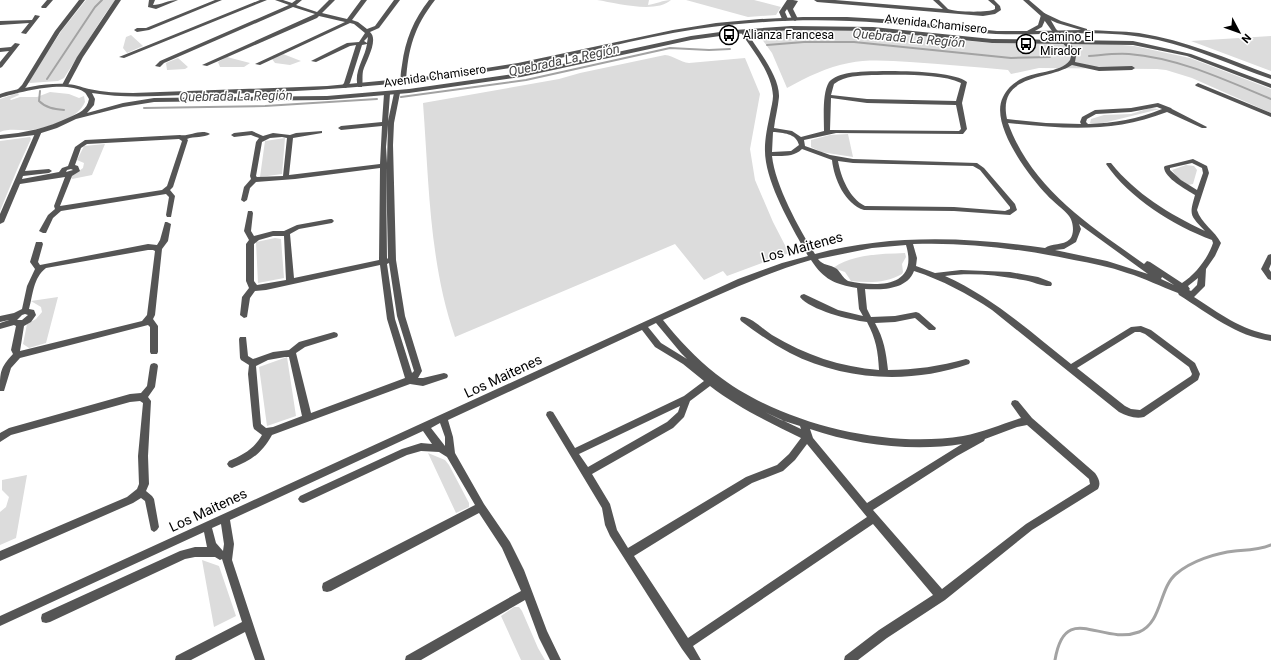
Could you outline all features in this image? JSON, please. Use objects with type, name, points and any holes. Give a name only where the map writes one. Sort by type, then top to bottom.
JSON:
[{"type":"street","points":[[44,7],[50,0]]},
{"type":"street","points":[[20,90],[24,86],[58,30],[82,0]]},
{"type":"street","points":[[65,85],[80,57],[118,0]]},
{"type":"street","points":[[152,0],[150,6],[154,7],[175,0]]},
{"type":"street","points":[[137,30],[147,29],[219,0]]},
{"type":"street","points":[[122,57],[264,0]]},
{"type":"street","points":[[278,0],[319,14],[358,24],[367,32],[371,37],[358,76],[360,86]]},
{"type":"street","points":[[158,66],[162,62],[294,5],[299,0]]},
{"type":"street","points":[[205,65],[319,14],[332,0]]},
{"type":"street","points":[[258,64],[348,21],[364,0]]},
{"type":"street","points":[[344,87],[347,84],[355,57],[367,32],[377,27],[396,0]]},
{"type":"street","points":[[403,82],[404,60],[408,40],[420,16],[432,0]]},
{"type":"street","points":[[785,19],[782,12],[790,0]]},
{"type":"street","points":[[795,19],[790,8],[796,0]]},
{"type":"street","points":[[817,0],[894,5],[978,14],[993,13],[997,11],[998,7],[991,0]]},
{"type":"street","points":[[936,0],[948,11]]},
{"type":"street","points":[[1026,0],[1044,15],[1066,42],[1073,54],[1072,63]]},
{"type":"street","points":[[1044,15],[1064,24],[1093,33]]},
{"type":"street","points":[[1028,33],[1040,26],[1044,15]]},
{"type":"street","points":[[24,33],[37,16]]},
{"type":"street","name":"Avenida Chamisero","points":[[0,96],[41,86],[65,85],[86,90],[126,94],[312,90],[403,82],[517,65],[684,30],[744,22],[785,19],[870,20],[980,32],[1131,34],[1172,42],[1214,55],[1271,77]]},
{"type":"street","points":[[777,20],[784,24],[780,28]]},
{"type":"street","points":[[0,23],[33,21]]},
{"type":"street","name":"Avenida Chamisero","points":[[72,119],[123,105],[154,100],[341,98],[397,93],[507,77],[681,40],[743,31],[780,28],[859,28],[992,41],[1125,42],[1167,49],[1208,61],[1271,86]]},
{"type":"street","points":[[743,31],[774,86],[776,97],[768,154],[770,167],[781,196],[818,265],[828,276],[860,287],[873,288],[891,285],[906,277],[912,268],[913,257],[909,242]]},
{"type":"street","points":[[314,61],[349,44],[370,42]]},
{"type":"street","points":[[0,66],[17,44]]},
{"type":"street","points":[[0,50],[13,49]]},
{"type":"street","points":[[1132,68],[1122,67],[1100,69],[1072,63],[1062,68],[1031,77],[1015,86],[1007,93],[1004,101],[1004,120],[1012,141],[1028,168],[1045,189],[1072,215],[1126,256],[1180,288],[1224,320],[1247,332],[1271,338]]},
{"type":"street","points":[[800,139],[827,132],[961,133],[964,129],[959,103],[965,84],[963,80],[957,78],[912,75],[861,74],[843,76],[834,81],[830,86],[827,132]]},
{"type":"street","points":[[1198,85],[1271,116]]},
{"type":"street","points":[[0,137],[39,132],[72,119],[86,110],[91,104],[92,96],[86,90]]},
{"type":"street","points":[[306,98],[305,94],[312,90]]},
{"type":"street","points":[[387,123],[397,93]]},
{"type":"street","points":[[387,94],[387,165],[383,211],[383,262],[391,319],[410,380]]},
{"type":"street","points":[[829,96],[867,101],[959,103]]},
{"type":"street","points":[[1086,127],[1083,122],[1084,118],[1096,112],[1132,110],[1156,105],[1169,109],[1204,127]]},
{"type":"street","points":[[1004,120],[1086,127],[1131,122],[1169,109]]},
{"type":"street","points":[[341,128],[387,123]]},
{"type":"street","points":[[771,130],[788,132],[800,139],[802,147]]},
{"type":"street","points":[[0,222],[39,132]]},
{"type":"street","points":[[255,179],[254,176],[258,142],[263,138],[286,135],[290,137],[320,132]]},
{"type":"street","points":[[234,135],[252,133],[263,138]]},
{"type":"street","points":[[59,209],[57,206],[66,171],[78,147],[83,142],[183,138],[192,135],[207,134]]},
{"type":"street","points":[[286,177],[290,137]]},
{"type":"street","points":[[43,231],[50,216],[59,209],[167,191],[170,187],[185,141],[183,138]]},
{"type":"street","points":[[768,154],[791,154],[802,147]]},
{"type":"street","points":[[802,147],[835,158],[859,161],[972,163],[982,169],[1013,206],[1014,210],[1005,213],[954,208],[861,207],[851,199],[835,166],[835,158]]},
{"type":"street","points":[[1180,288],[1190,282],[1202,269],[1216,247],[1216,239],[1198,219],[1194,210],[1207,171],[1203,165],[1191,161],[1167,167],[1167,171],[1174,178],[1199,194]]},
{"type":"street","points":[[1109,164],[1118,176],[1155,205],[1186,224],[1216,239]]},
{"type":"street","points":[[255,179],[261,180],[387,165]]},
{"type":"street","points":[[334,335],[302,344],[291,353],[282,353],[254,363],[252,366],[252,374],[257,426],[261,431],[268,432],[410,380],[416,375],[417,366],[401,316],[392,260],[391,210],[387,165]]},
{"type":"street","points":[[20,174],[66,171]]},
{"type":"street","points":[[17,182],[66,171]]},
{"type":"street","points":[[244,200],[247,187],[255,179]]},
{"type":"street","points":[[167,191],[172,196],[169,215]]},
{"type":"street","points":[[383,211],[391,210]]},
{"type":"street","points":[[250,213],[247,233],[249,237],[253,239]]},
{"type":"street","name":"Los Maitenes","points":[[1038,249],[1061,247],[1070,243],[1075,237],[1077,229],[1072,215]]},
{"type":"street","points":[[1186,224],[1198,219]]},
{"type":"street","points":[[330,221],[297,227],[285,234],[279,233],[260,236],[253,239],[250,244],[250,281],[254,287],[262,288],[392,260]]},
{"type":"street","points":[[1,388],[7,366],[18,355],[141,324],[149,320],[151,315],[158,249],[164,241],[167,224]]},
{"type":"street","points":[[285,234],[288,238],[290,281]]},
{"type":"street","name":"Los Maitenes","points":[[0,621],[757,274],[813,256],[852,248],[909,242],[964,241],[1038,249],[1114,266],[1180,288]]},
{"type":"street","points":[[39,244],[34,262],[39,269]]},
{"type":"street","points":[[0,326],[29,319],[32,315],[31,312],[25,311],[34,276],[39,269],[48,265],[140,249],[152,247],[158,249]]},
{"type":"street","points":[[1271,257],[1265,269],[1271,277]]},
{"type":"street","points":[[912,268],[937,276],[963,288],[997,310],[1122,409],[1134,414],[1141,414],[1195,378],[1196,374],[1192,365],[1148,332],[1138,328],[1071,368]]},
{"type":"street","points":[[1193,294],[1201,286],[1202,269]]},
{"type":"street","points":[[937,276],[947,273],[964,272],[992,274],[1034,278],[1048,284]]},
{"type":"street","points":[[244,315],[246,297],[254,287]]},
{"type":"street","points":[[860,287],[863,309],[878,335],[882,353],[884,374]]},
{"type":"street","points":[[1180,288],[1193,294],[1224,320]]},
{"type":"street","points":[[804,297],[823,308],[870,320],[894,319],[916,315],[932,328]]},
{"type":"street","points":[[391,319],[401,316]]},
{"type":"street","points":[[0,319],[17,321]]},
{"type":"street","points":[[657,319],[678,345],[712,379],[744,404],[807,437],[866,509],[942,596]]},
{"type":"street","points":[[744,319],[774,341],[809,358],[839,367],[896,375],[925,373],[966,362]]},
{"type":"street","points":[[149,320],[154,326],[154,352]]},
{"type":"street","points":[[17,321],[15,350],[18,355]]},
{"type":"street","points":[[643,326],[658,346],[757,404],[804,425],[846,436],[885,442],[905,443],[951,441],[989,434]]},
{"type":"street","points":[[243,339],[244,358],[254,363]]},
{"type":"street","points":[[291,353],[294,357],[301,397],[307,417]]},
{"type":"street","points":[[143,397],[149,390],[152,383],[154,366]]},
{"type":"street","points":[[410,380],[423,382],[444,376]]},
{"type":"street","points":[[573,453],[687,399],[712,379]]},
{"type":"street","points":[[0,556],[130,500],[140,492],[144,484],[143,456],[147,404],[146,399],[137,396],[9,432],[1,437]]},
{"type":"street","points":[[586,473],[670,425],[680,414],[687,399]]},
{"type":"street","points":[[849,660],[883,634],[942,596],[1029,527],[1095,486],[1095,481],[1092,476],[1029,421],[1015,404]]},
{"type":"street","points":[[550,415],[607,507],[611,528],[696,660]]},
{"type":"street","points":[[443,418],[449,437],[450,454],[481,507],[506,545],[520,574],[543,634],[556,660]]},
{"type":"street","points":[[866,509],[954,453],[989,434],[1024,421],[1029,421]]},
{"type":"street","points":[[804,425],[807,437]]},
{"type":"street","points":[[425,427],[440,448],[450,454]]},
{"type":"street","points":[[232,464],[251,456],[262,444],[268,432]]},
{"type":"street","points":[[627,554],[749,480],[780,468],[789,460],[807,437]]},
{"type":"street","points":[[951,441],[956,448],[954,453]]},
{"type":"street","points":[[303,499],[405,452],[421,447],[440,448]]},
{"type":"street","points":[[140,492],[150,499],[154,527]]},
{"type":"street","points":[[326,587],[481,507]]},
{"type":"street","points":[[225,518],[229,544],[227,560],[247,625],[260,660]]},
{"type":"street","points":[[686,645],[874,518]]},
{"type":"street","points":[[207,526],[212,546],[227,560]]},
{"type":"street","points":[[46,618],[178,557],[195,552],[218,552]]},
{"type":"street","points":[[410,660],[527,593]]},
{"type":"street","points":[[180,660],[247,625]]},
{"type":"shaded area","points":[[86,0],[115,0],[64,78],[58,81],[28,82],[62,30]]},
{"type":"shaded area","points":[[597,0],[649,0],[648,5],[671,0],[664,4],[646,7]]},
{"type":"shaded area","points":[[686,0],[754,0],[781,7],[776,15],[748,17]]},
{"type":"shaded area","points":[[851,30],[991,43],[1098,43],[1134,46],[1190,58],[1271,89],[1271,113],[1192,78],[1166,70],[1157,69],[1039,68],[1011,74],[1008,70],[895,61],[864,61],[841,65],[825,70],[787,88],[772,53],[756,31]]},
{"type":"shaded area","points":[[131,35],[143,46],[127,53],[123,48],[126,37]]},
{"type":"shaded area","points":[[1271,36],[1271,71],[1191,41]]},
{"type":"shaded area","points":[[283,54],[301,61],[290,65],[275,63],[272,59]]},
{"type":"shaded area","points":[[665,55],[689,63],[745,58],[760,94],[750,149],[755,180],[773,222],[789,253],[727,276],[723,271],[704,280],[675,244],[455,337],[446,309],[435,251],[429,192],[423,103],[559,79],[580,73]]},
{"type":"shaded area","points":[[227,57],[250,63],[244,67],[220,67],[218,62]]},
{"type":"shaded area","points":[[178,58],[188,67],[185,69],[167,70],[166,63]]},
{"type":"shaded area","points":[[50,92],[69,94],[79,98],[84,96],[85,102],[70,118],[46,127],[31,130],[12,130],[0,132],[0,99],[18,93],[19,95],[10,99],[20,97],[37,97]]},
{"type":"shaded area","points":[[1150,108],[1160,109],[1099,124],[1090,123],[1091,119],[1104,115],[1131,114]]},
{"type":"shaded area","points":[[848,134],[853,157],[821,152],[811,147],[811,140],[830,135]]},
{"type":"shaded area","points":[[30,137],[31,139],[0,211],[0,141]]},
{"type":"shaded area","points":[[285,138],[282,174],[260,177],[265,141]]},
{"type":"shaded area","points":[[105,144],[92,175],[72,179],[71,177],[83,168],[84,163],[77,160],[84,146]]},
{"type":"shaded area","points":[[1186,165],[1194,166],[1197,170],[1193,184],[1188,185],[1177,177],[1172,170]]},
{"type":"shaded area","points":[[275,238],[281,239],[284,278],[258,283],[256,242]]},
{"type":"shaded area","points":[[905,253],[906,257],[902,264],[902,274],[884,281],[851,281],[845,272],[833,268],[841,263],[858,257],[877,254]]},
{"type":"shaded area","points":[[58,297],[46,343],[29,348],[23,344],[27,324],[36,319],[42,312],[41,307],[31,301]]},
{"type":"shaded area","points":[[287,357],[296,416],[267,426],[259,367]]},
{"type":"shaded area","points":[[428,453],[445,460],[449,465],[469,503],[469,507],[456,513]]},
{"type":"shaded area","points":[[27,475],[16,538],[0,545],[0,512],[6,507],[9,497],[2,490],[2,480]]},
{"type":"shaded area","points":[[202,560],[219,566],[236,616],[214,627]]},
{"type":"shaded area","points":[[514,607],[519,607],[522,611],[538,648],[545,660],[521,660],[501,616]]},
{"type":"waterway","name":"Quebrada La Región","points":[[47,79],[95,7],[102,0]]},
{"type":"waterway","name":"Quebrada La Región","points":[[767,45],[804,42],[854,42],[1011,58],[1050,57]]},
{"type":"waterway","name":"Quebrada La Región","points":[[401,97],[526,80],[670,48],[709,50],[730,49]]},
{"type":"waterway","name":"Quebrada La Región","points":[[1089,56],[1129,54],[1166,60],[1219,77],[1271,99]]},
{"type":"waterway","name":"Quebrada La Región","points":[[40,91],[39,101],[44,105],[50,108],[64,110]]},
{"type":"waterway","name":"Quebrada La Región","points":[[144,108],[265,106],[377,99]]},
{"type":"waterway","points":[[1055,660],[1060,642],[1067,632],[1076,628],[1125,635],[1139,632],[1152,621],[1170,580],[1189,565],[1204,558],[1220,554],[1258,549],[1271,545]]},
{"type":"place","name":"Alianza Francesa","points":[[729,35]]},
{"type":"place","name":"Camino El Mirador","points":[[1026,44]]}]
